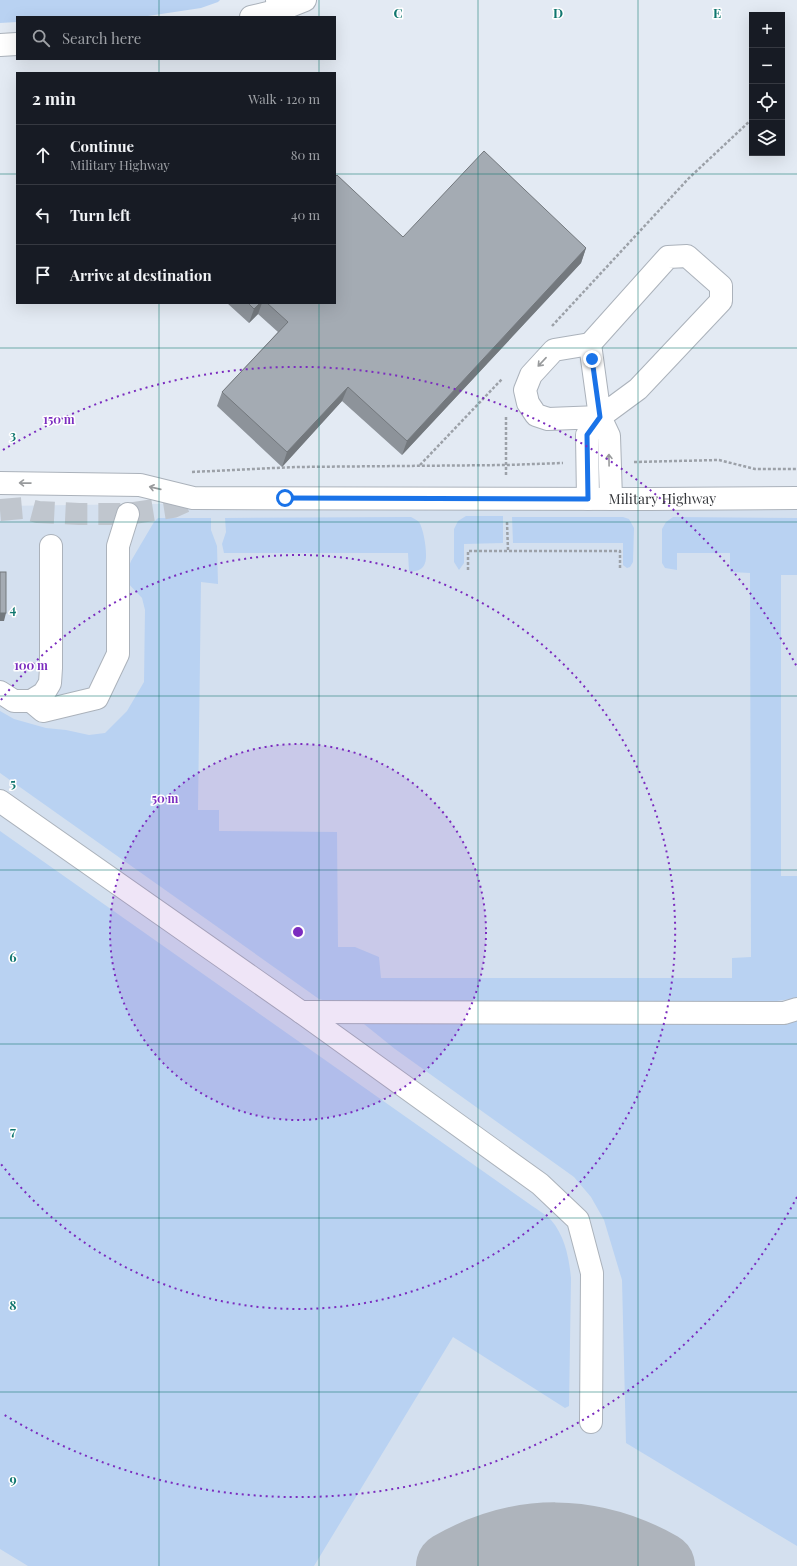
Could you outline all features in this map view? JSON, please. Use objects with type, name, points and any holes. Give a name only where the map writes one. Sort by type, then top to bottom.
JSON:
[{"type":"street","points":[[253,16],[278,5],[305,0]]},
{"type":"street","points":[[0,45],[16,44]]},
{"type":"street","points":[[588,499],[587,435],[600,417],[638,389],[721,301],[721,286],[687,256],[668,257],[590,344],[554,350],[531,374],[525,390],[528,403],[536,415],[548,419],[600,417]]},
{"type":"street","points":[[590,344],[600,417],[609,436],[611,499]]},
{"type":"street","name":"Military Highway","points":[[0,483],[140,485],[193,498],[797,498]]},
{"type":"street","points":[[31,701],[43,711],[97,698],[118,654],[118,546],[128,514]]},
{"type":"street","points":[[0,692],[14,701],[31,701],[44,693],[50,683],[51,546]]},
{"type":"street","points":[[0,801],[301,1012],[540,1184],[578,1220],[592,1273],[591,1422]]},
{"type":"street","points":[[301,1012],[784,1013],[797,1009]]},
{"type":"path","points":[[420,466],[506,376]]},
{"type":"path","points":[[609,462],[718,460],[755,469],[797,468]]},
{"type":"path","points":[[185,472],[295,467],[588,463]]},
{"type":"path","points":[[468,570],[468,551],[516,550],[620,551],[620,570]]},
{"type":"shaded area","points":[[0,0],[220,0],[201,8],[148,16],[16,16],[16,22],[0,23]]},
{"type":"shaded area","points":[[797,498],[797,1566],[0,1566],[0,506],[505,499]]},
{"type":"shaded area","points":[[466,516],[503,516],[503,543],[464,544],[464,563],[459,570],[454,562],[454,529],[458,521]]},
{"type":"shaded area","points":[[411,517],[418,521],[421,525],[426,549],[426,560],[424,565],[421,569],[414,571],[409,571],[408,553],[224,553],[222,544],[226,532],[225,518]]},
{"type":"shaded area","points":[[512,517],[623,517],[629,519],[634,528],[633,562],[630,567],[627,568],[623,565],[623,543],[513,543]]},
{"type":"shaded area","points":[[673,517],[797,518],[797,575],[781,575],[781,876],[797,876],[797,998],[750,1005],[333,1003],[319,999],[0,773],[0,711],[14,719],[46,728],[66,730],[89,735],[105,733],[127,711],[144,682],[145,610],[142,598],[124,579],[131,561],[154,522],[158,518],[211,518],[211,530],[217,546],[218,584],[201,582],[198,810],[219,810],[219,831],[337,832],[338,947],[355,947],[379,957],[381,978],[732,978],[732,958],[751,957],[750,573],[730,572],[730,553],[677,553],[677,570],[665,568],[662,563],[662,529],[666,522]]},
{"type":"shaded area","points":[[0,831],[551,1220],[556,1226],[563,1240],[571,1278],[569,1406],[565,1408],[453,1337],[314,1566],[28,1566],[0,1549]]},
{"type":"shaded area","points":[[797,1019],[797,1546],[626,1443],[622,1280],[604,1220],[591,1197],[574,1177],[395,1049],[359,1020]]},
{"type":"building","points":[[484,151],[586,248],[407,441],[348,387],[287,452],[222,392],[288,322],[268,304],[336,304],[336,176],[337,175],[403,237]]},
{"type":"building","points":[[249,304],[259,304],[254,309]]},
{"type":"building","points":[[0,572],[6,572],[6,613],[0,613]]},
{"type":"taxiway","points":[[450,1566],[476,1553],[502,1544],[529,1538],[556,1536],[582,1538],[609,1544],[635,1553],[661,1566]]},
{"type":"tunnel","points":[[0,510],[23,508],[38,512],[128,514],[173,507],[193,498]]},
{"type":"route","points":[[285,498],[588,499],[587,435],[600,417],[592,359]]}]
